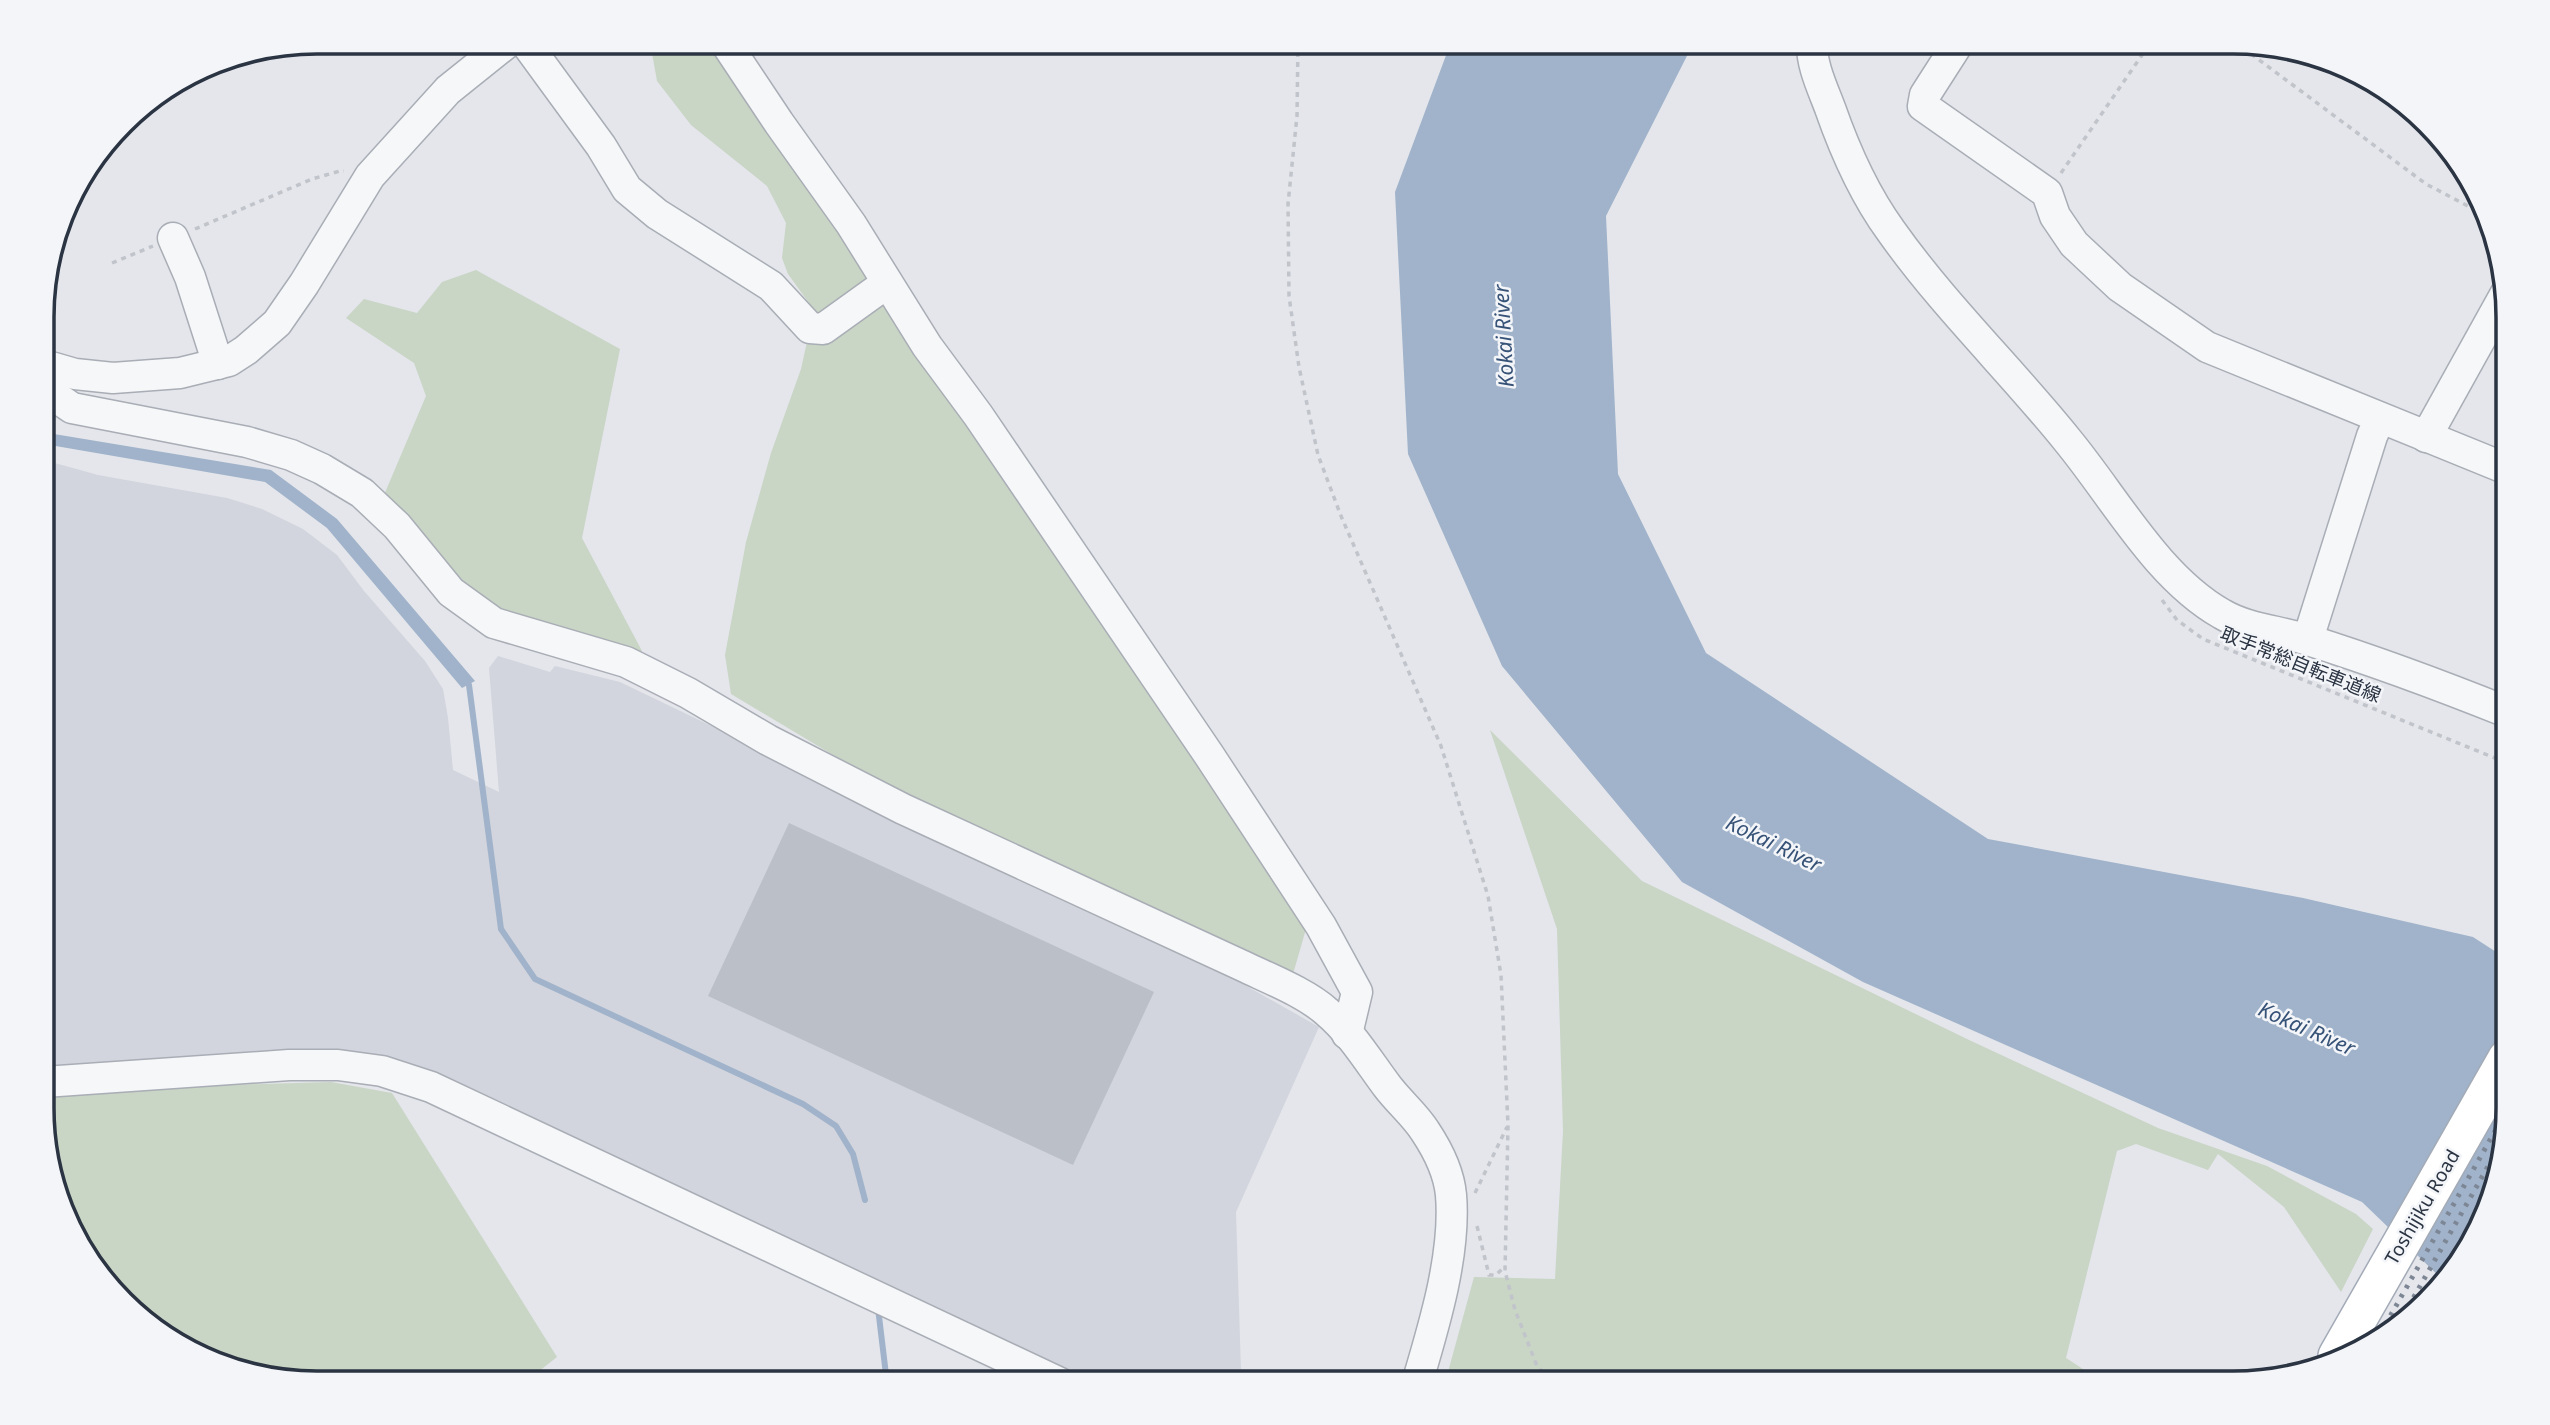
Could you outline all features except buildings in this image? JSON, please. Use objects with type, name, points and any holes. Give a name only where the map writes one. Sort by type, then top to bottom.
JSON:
[{"type":"main road","name":"Toshijiku Road","points":[[2342,1347],[2496,1077]]},
{"type":"street","points":[[54,368],[75,374],[113,378],[180,373],[229,361],[246,350],[277,323],[370,176],[448,90],[493,54]]},
{"type":"street","points":[[534,54],[601,146],[627,189],[657,214],[771,286],[810,328],[823,329],[887,283]]},
{"type":"street","points":[[734,54],[851,224],[927,346],[985,425],[1321,926],[1357,992],[1347,1034]]},
{"type":"street","points":[[1814,54],[1816,70],[1838,130],[1856,170],[1891,232],[1958,316],[2068,441],[2159,560],[2181,583],[2222,614],[2308,639],[2496,708]]},
{"type":"street","points":[[1951,54],[1925,95],[1923,106],[2047,193],[2055,216],[2074,244],[2120,287],[2207,347],[2496,465]]},
{"type":"street","points":[[173,238],[190,277],[218,363]]},
{"type":"street","points":[[2426,437],[2496,312]]},
{"type":"street","points":[[54,396],[72,408],[247,442],[290,455],[321,469],[362,494],[397,526],[451,592],[494,623],[598,652],[654,675],[768,740],[904,809],[1289,988],[1327,1011],[1394,1096],[1425,1130],[1442,1162],[1451,1193],[1450,1228],[1442,1293],[1421,1371]]},
{"type":"street","points":[[2308,639],[2380,418]]},
{"type":"street","points":[[54,1081],[289,1065],[338,1065],[382,1070],[431,1087],[1035,1371]]},
{"type":"path","points":[[1298,54],[1297,116],[1288,217],[1289,296],[1299,367],[1318,455],[1341,516],[1441,746],[1488,896],[1501,975],[1507,1125],[1505,1269],[1515,1310],[1536,1366],[1541,1371]]},
{"type":"path","points":[[2047,193],[2143,54]]},
{"type":"path","points":[[2253,55],[2426,184],[2472,208]]},
{"type":"path","points":[[112,263],[312,179],[340,170],[370,176]]},
{"type":"path","name":"取手常総自転車道線","points":[[2155,591],[2176,620],[2203,639],[2496,759]]},
{"type":"path","points":[[1474,1195],[1507,1125]]},
{"type":"path","points":[[1450,1228],[1466,1210],[1475,1222],[1480,1236],[1485,1268],[1489,1275],[1496,1275],[1505,1269]]},
{"type":"shaded area","points":[[54,463],[98,475],[227,498],[262,509],[303,529],[337,555],[364,591],[425,661],[443,689],[453,770],[499,792],[489,668],[498,656],[550,672],[555,666],[620,682],[1213,967],[1319,1027],[1236,1212],[1241,1371],[1061,1371],[986,1333],[424,1075],[54,1071]]},
{"type":"green space","points":[[652,54],[721,54],[868,267],[1306,929],[1293,974],[875,780],[731,694],[725,655],[746,542],[771,453],[801,369],[814,310],[788,274],[782,258],[786,223],[767,186],[691,125],[657,81]]},
{"type":"green space","points":[[476,270],[620,349],[582,538],[642,651],[622,651],[488,610],[384,495],[426,396],[414,363],[346,318],[364,299],[417,313],[442,282]]},
{"type":"green space","points":[[1490,730],[1642,881],[1967,1039],[2158,1128],[2267,1166],[2356,1214],[2373,1229],[2341,1292],[2284,1207],[2218,1154],[2208,1170],[2136,1144],[2117,1151],[2066,1358],[2086,1371],[1448,1371],[1474,1277],[1555,1279],[1563,1131],[1557,929]]},
{"type":"green space","points":[[331,1082],[392,1093],[557,1357],[539,1371],[318,1371],[266,1366],[201,1344],[157,1316],[131,1294],[99,1254],[81,1224],[59,1159],[54,1090]]},
{"type":"water","name":"Kokai River","points":[[1447,54],[1688,54],[1606,216],[1618,474],[1706,653],[1988,839],[2303,898],[2473,937],[2496,952],[2496,1107],[2491,1159],[2469,1224],[2436,1274],[2362,1202],[1863,982],[1682,882],[1502,666],[1408,454],[1395,192]]},
{"type":"water","points":[[54,434],[271,470],[337,519],[475,681],[462,688],[327,528],[265,482],[54,446]]},
{"type":"waterway","points":[[463,678],[469,685],[501,929],[535,979],[803,1104],[836,1126],[853,1154],[865,1200]]},
{"type":"waterway","points":[[878,1308],[886,1371]]},
{"type":"railway","points":[[2388,1319],[2494,1133]]},
{"type":"railway","points":[[2412,1300],[2490,1163]]}]
